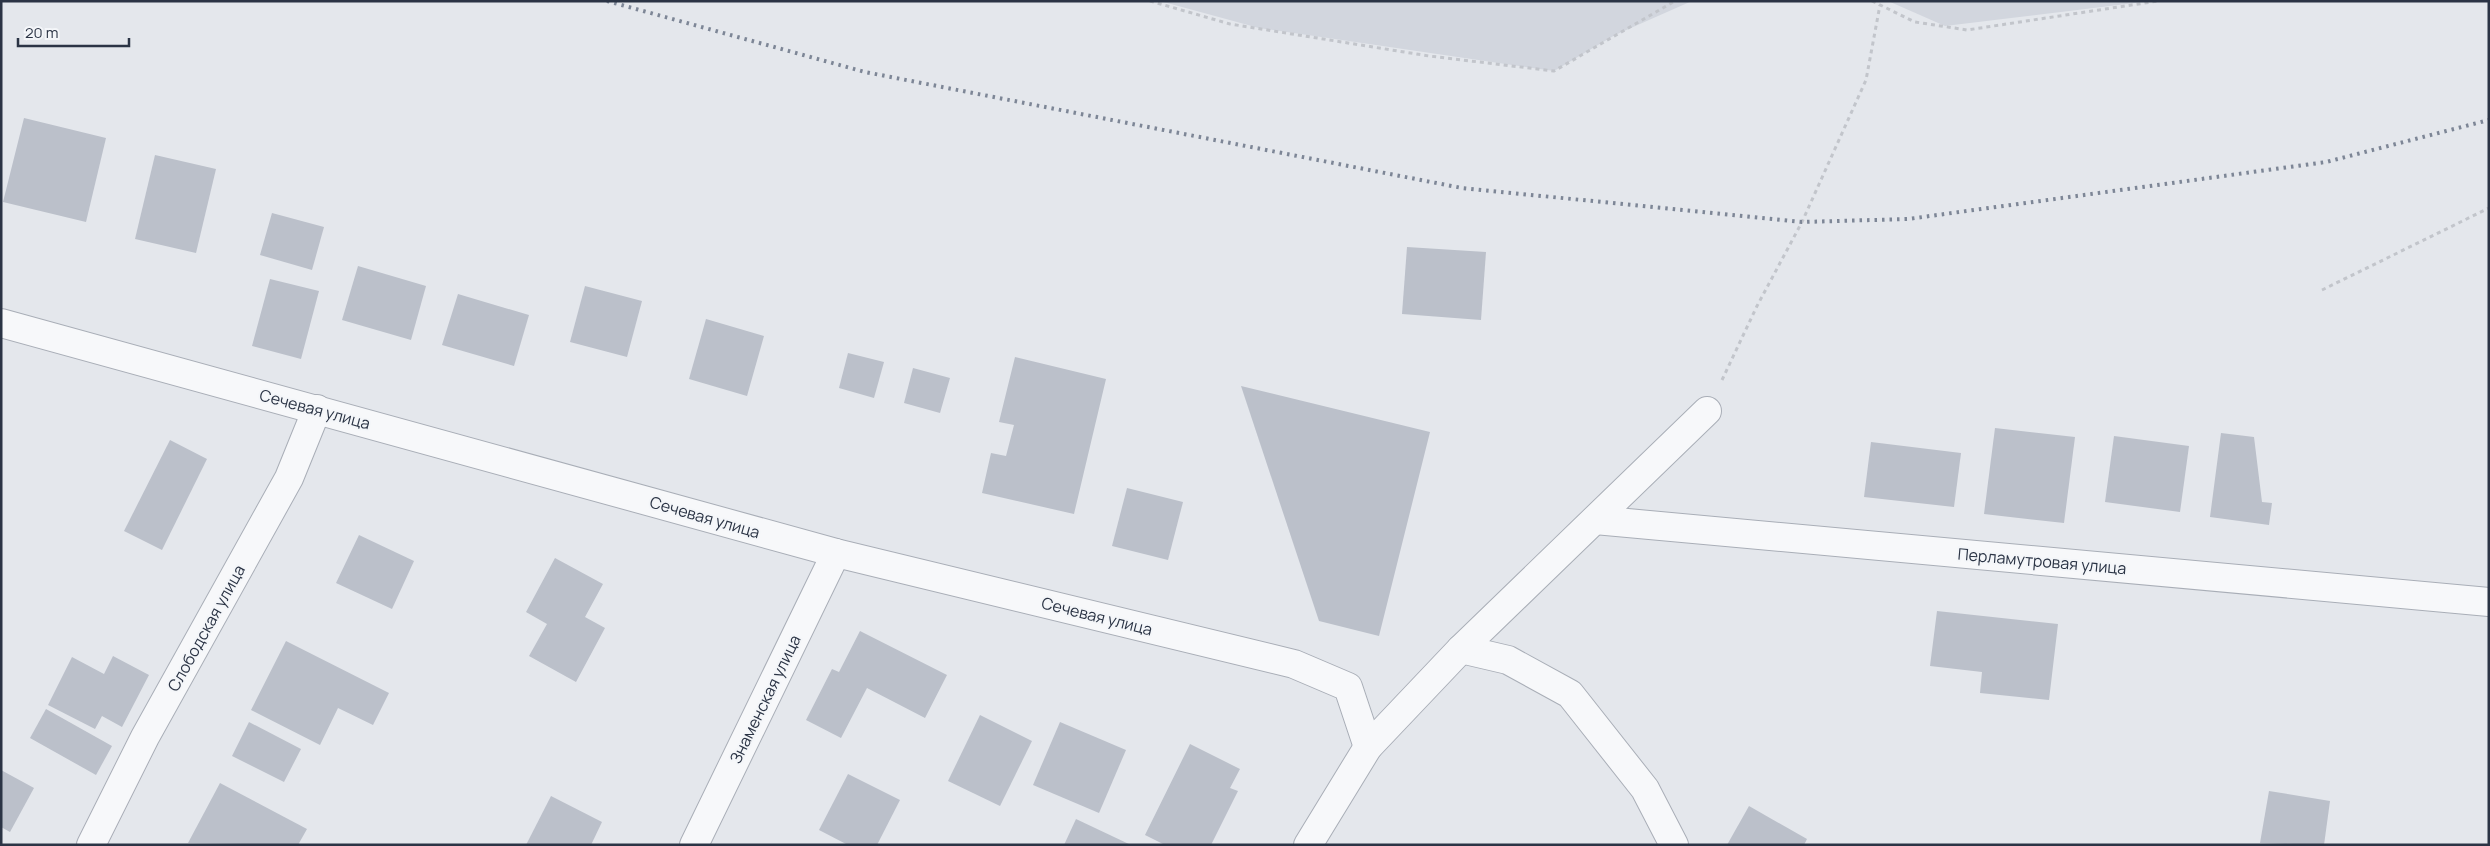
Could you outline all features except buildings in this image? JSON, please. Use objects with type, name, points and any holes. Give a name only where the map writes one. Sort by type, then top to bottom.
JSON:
[{"type":"street","name":"Сечевая улица","points":[[1,323],[836,553],[1294,664],[1348,687],[1368,747]]},
{"type":"street","name":"Слободская улица","points":[[91,845],[145,737],[290,478],[317,409]]},
{"type":"street","points":[[1308,845],[1368,747],[1461,649],[1707,411]]},
{"type":"street","name":"Перламутровая улица","points":[[1595,520],[2489,602]]},
{"type":"street","name":"Знаменская улица","points":[[694,845],[836,553]]},
{"type":"street","points":[[1461,649],[1508,660],[1570,694],[1645,789],[1674,845]]},
{"type":"path","points":[[1150,1],[1249,27],[1428,56],[1554,70],[1675,1]]},
{"type":"path","points":[[1872,1],[1915,22],[1967,30],[2158,1]]},
{"type":"path","points":[[1707,411],[1756,306],[1802,222],[1866,80],[1880,5]]},
{"type":"path","points":[[2322,290],[2489,208]]},
{"type":"shaded area","points":[[1160,1],[1692,1],[1615,35],[1554,71],[1259,28]]},
{"type":"shaded area","points":[[1888,1],[2151,1],[1945,26]]},
{"type":"railway","points":[[607,1],[865,72],[1462,188],[1802,222],[1908,219],[2326,162],[2489,120]]}]
